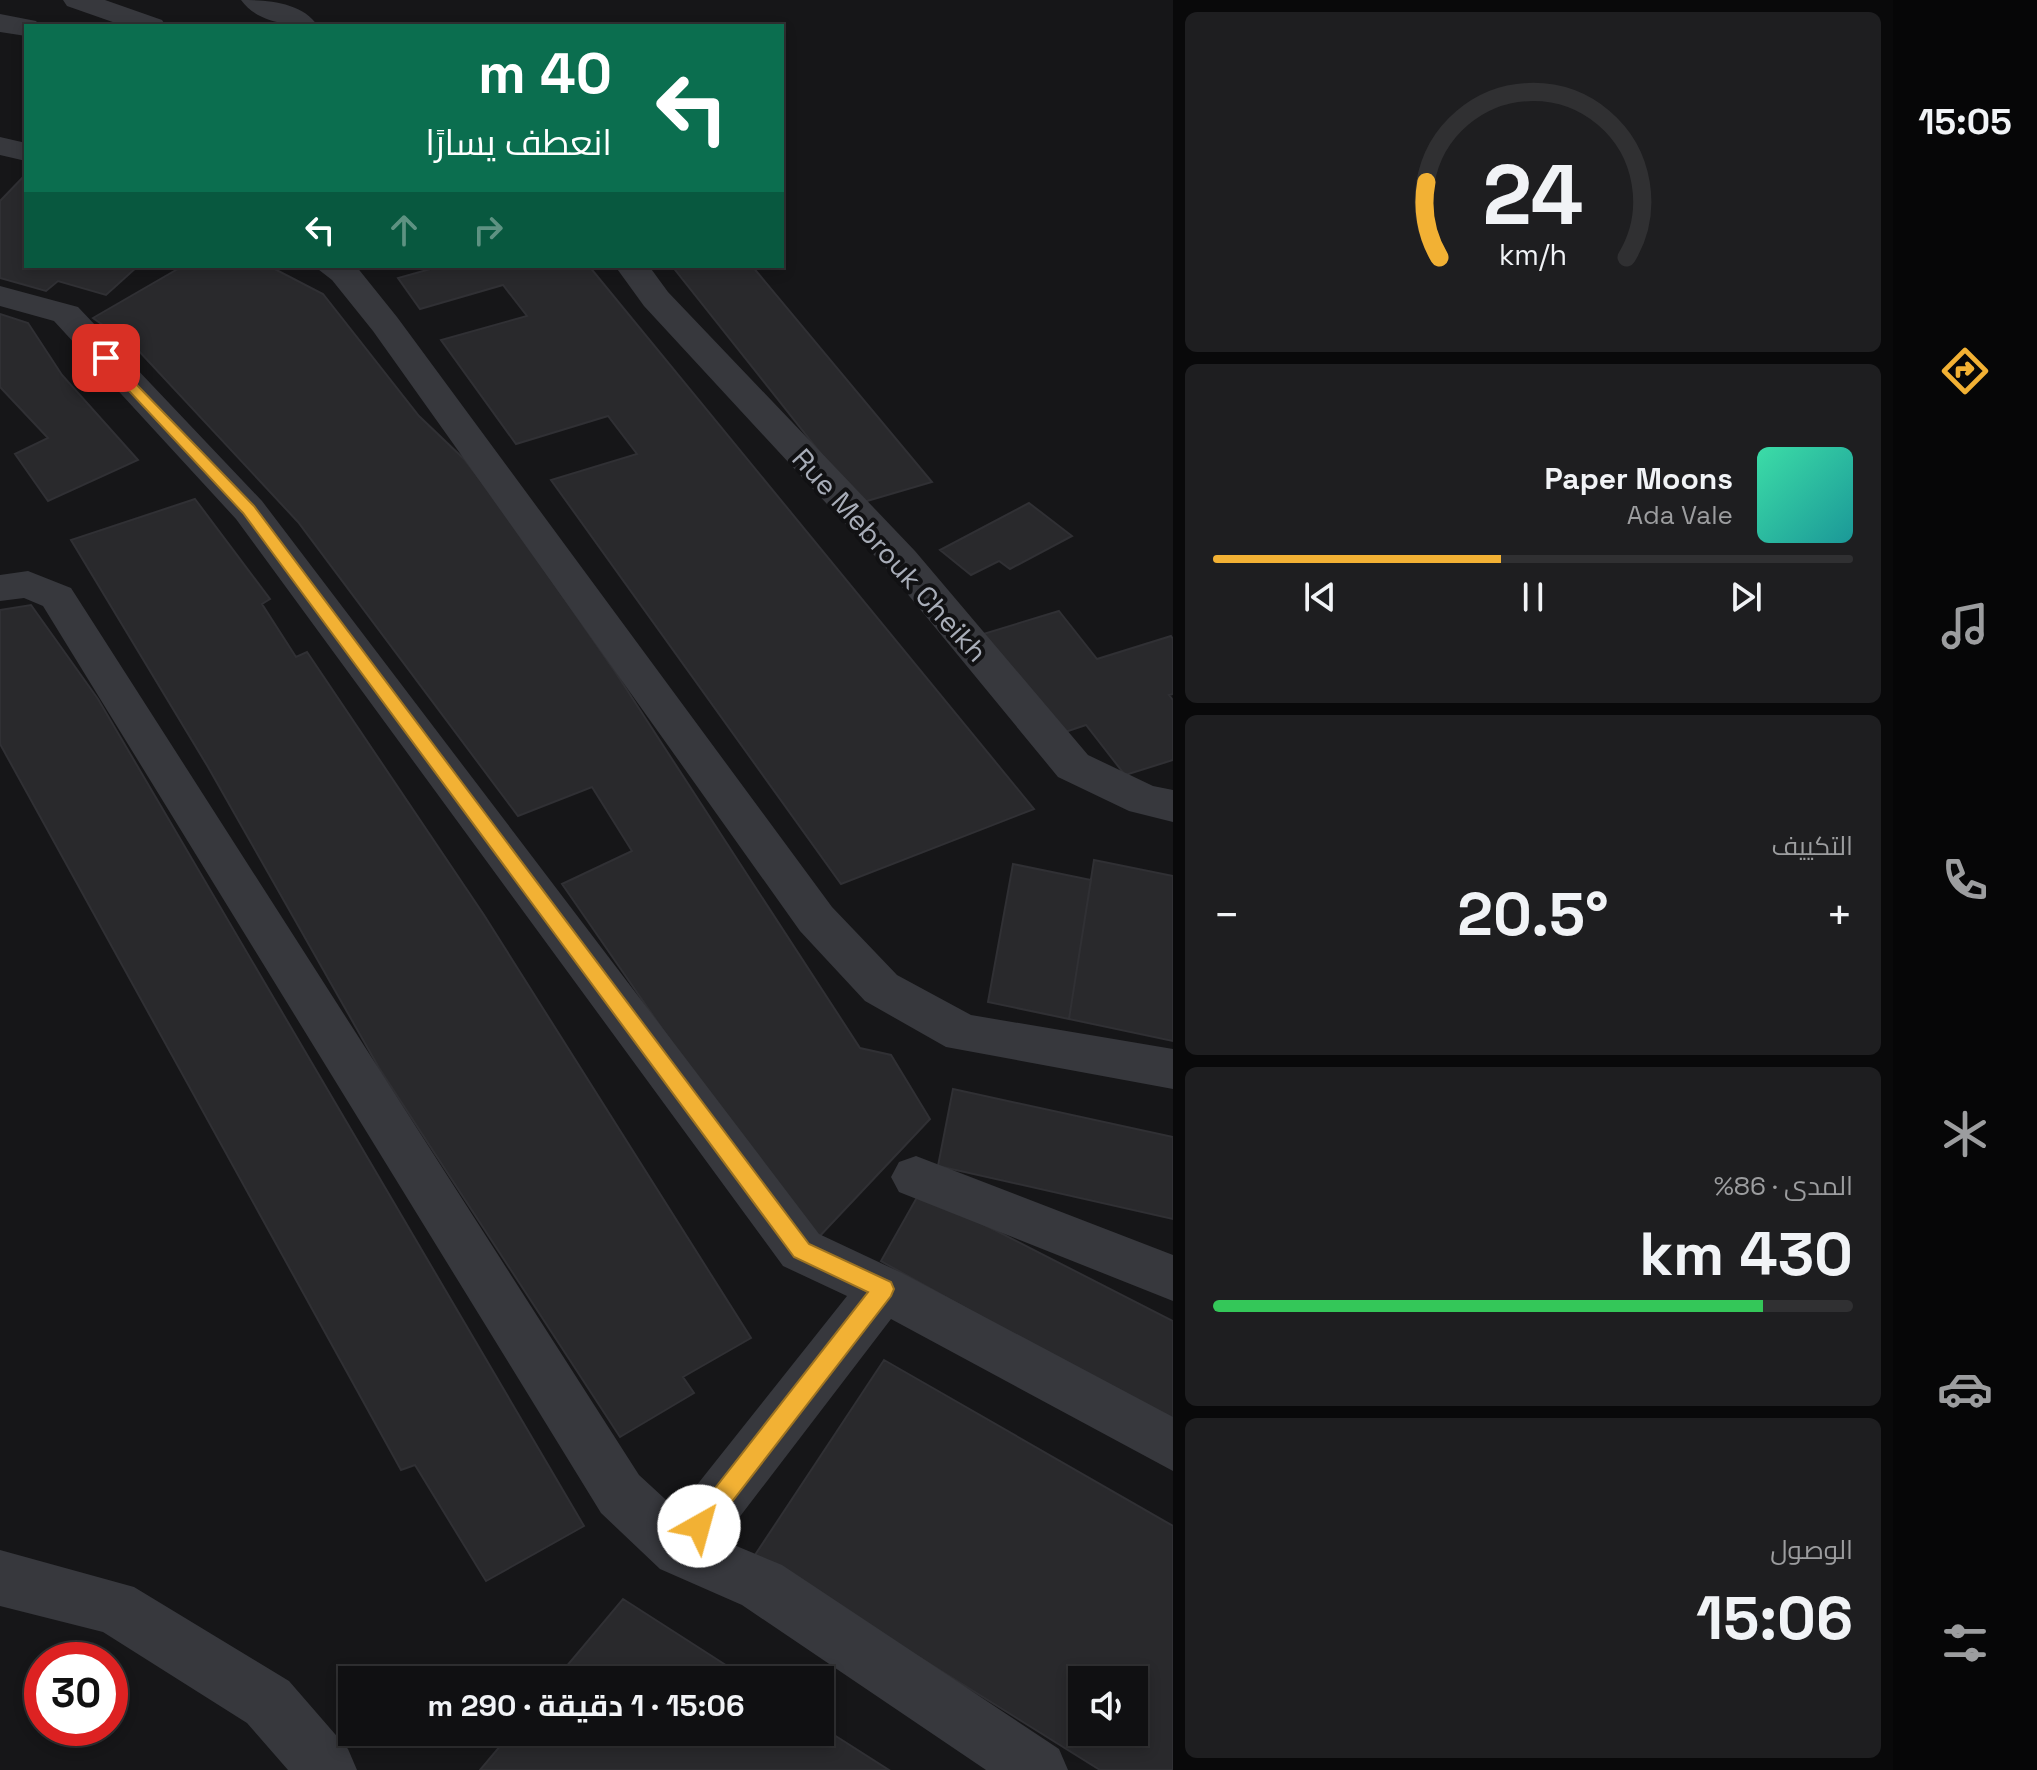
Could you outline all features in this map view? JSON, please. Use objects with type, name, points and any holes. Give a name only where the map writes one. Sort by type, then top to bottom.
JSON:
[{"type":"street","points":[[77,0],[146,24]]},
{"type":"street","points":[[255,0],[300,24]]},
{"type":"street","points":[[0,23],[24,27]]},
{"type":"street","points":[[0,146],[24,152]]},
{"type":"street","points":[[335,268],[344,273],[385,324],[816,919],[881,988],[962,1033],[1173,1069]]},
{"type":"street","name":"Rue Mebrouk Cheikh","points":[[633,268],[656,299],[901,560],[1073,766],[1144,800],[1173,806]]},
{"type":"street","points":[[0,296],[66,314],[249,510],[801,1250],[884,1289],[1173,1445]]},
{"type":"street","points":[[0,588],[28,584],[57,597],[620,1494],[680,1550],[762,1585],[1038,1770]]},
{"type":"street","points":[[916,1177],[1173,1278]]},
{"type":"street","points":[[680,1550],[884,1289]]},
{"type":"street","points":[[0,1578],[114,1607],[268,1702],[327,1770]]},
{"type":"building","points":[[24,176],[24,268],[136,268],[106,295],[58,281],[46,291],[0,278],[0,201]]},
{"type":"building","points":[[180,268],[273,268],[323,294],[419,416],[464,459],[502,508],[616,673],[860,1048],[891,1055],[930,1119],[817,1239],[786,1208],[562,884],[632,851],[592,787],[518,816],[298,522],[137,349],[93,318]]},
{"type":"building","points":[[434,268],[591,268],[1034,809],[841,884],[551,480],[637,454],[608,416],[516,444],[441,340],[527,316],[503,285],[420,309],[398,278]]},
{"type":"building","points":[[674,268],[754,268],[932,482],[860,503]]},
{"type":"building","points":[[0,314],[28,323],[62,375],[138,460],[48,501],[15,454],[48,438],[0,387]]},
{"type":"building","points":[[195,499],[270,599],[262,604],[296,657],[307,652],[484,915],[751,1338],[683,1377],[694,1393],[620,1437],[379,1068],[208,767],[71,540]]},
{"type":"building","points":[[1029,503],[1072,536],[1010,569],[999,561],[971,575],[940,550]]},
{"type":"building","points":[[31,605],[98,699],[584,1526],[486,1581],[415,1465],[401,1470],[0,744],[0,610]]},
{"type":"building","points":[[1059,611],[1097,659],[1171,636],[1173,694],[1169,695],[1173,700],[1173,760],[1125,775],[1086,725],[1056,735],[980,635]]},
{"type":"building","points":[[1094,860],[1173,876],[1173,1041],[1069,1019]]},
{"type":"building","points":[[1013,864],[1091,880],[1069,1019],[988,1002]]},
{"type":"building","points":[[953,1089],[1173,1137],[1173,1219],[938,1166]]},
{"type":"building","points":[[920,1192],[1173,1321],[1173,1424],[881,1261]]},
{"type":"building","points":[[884,1360],[1173,1526],[1173,1770],[1100,1770],[755,1555]]},
{"type":"building","points":[[623,1599],[727,1666],[567,1666]]},
{"type":"building","points":[[834,1735],[889,1770],[480,1770],[500,1746],[834,1746]]},
{"type":"route","points":[[106,358],[249,510],[801,1250],[884,1289],[699,1526]]}]
